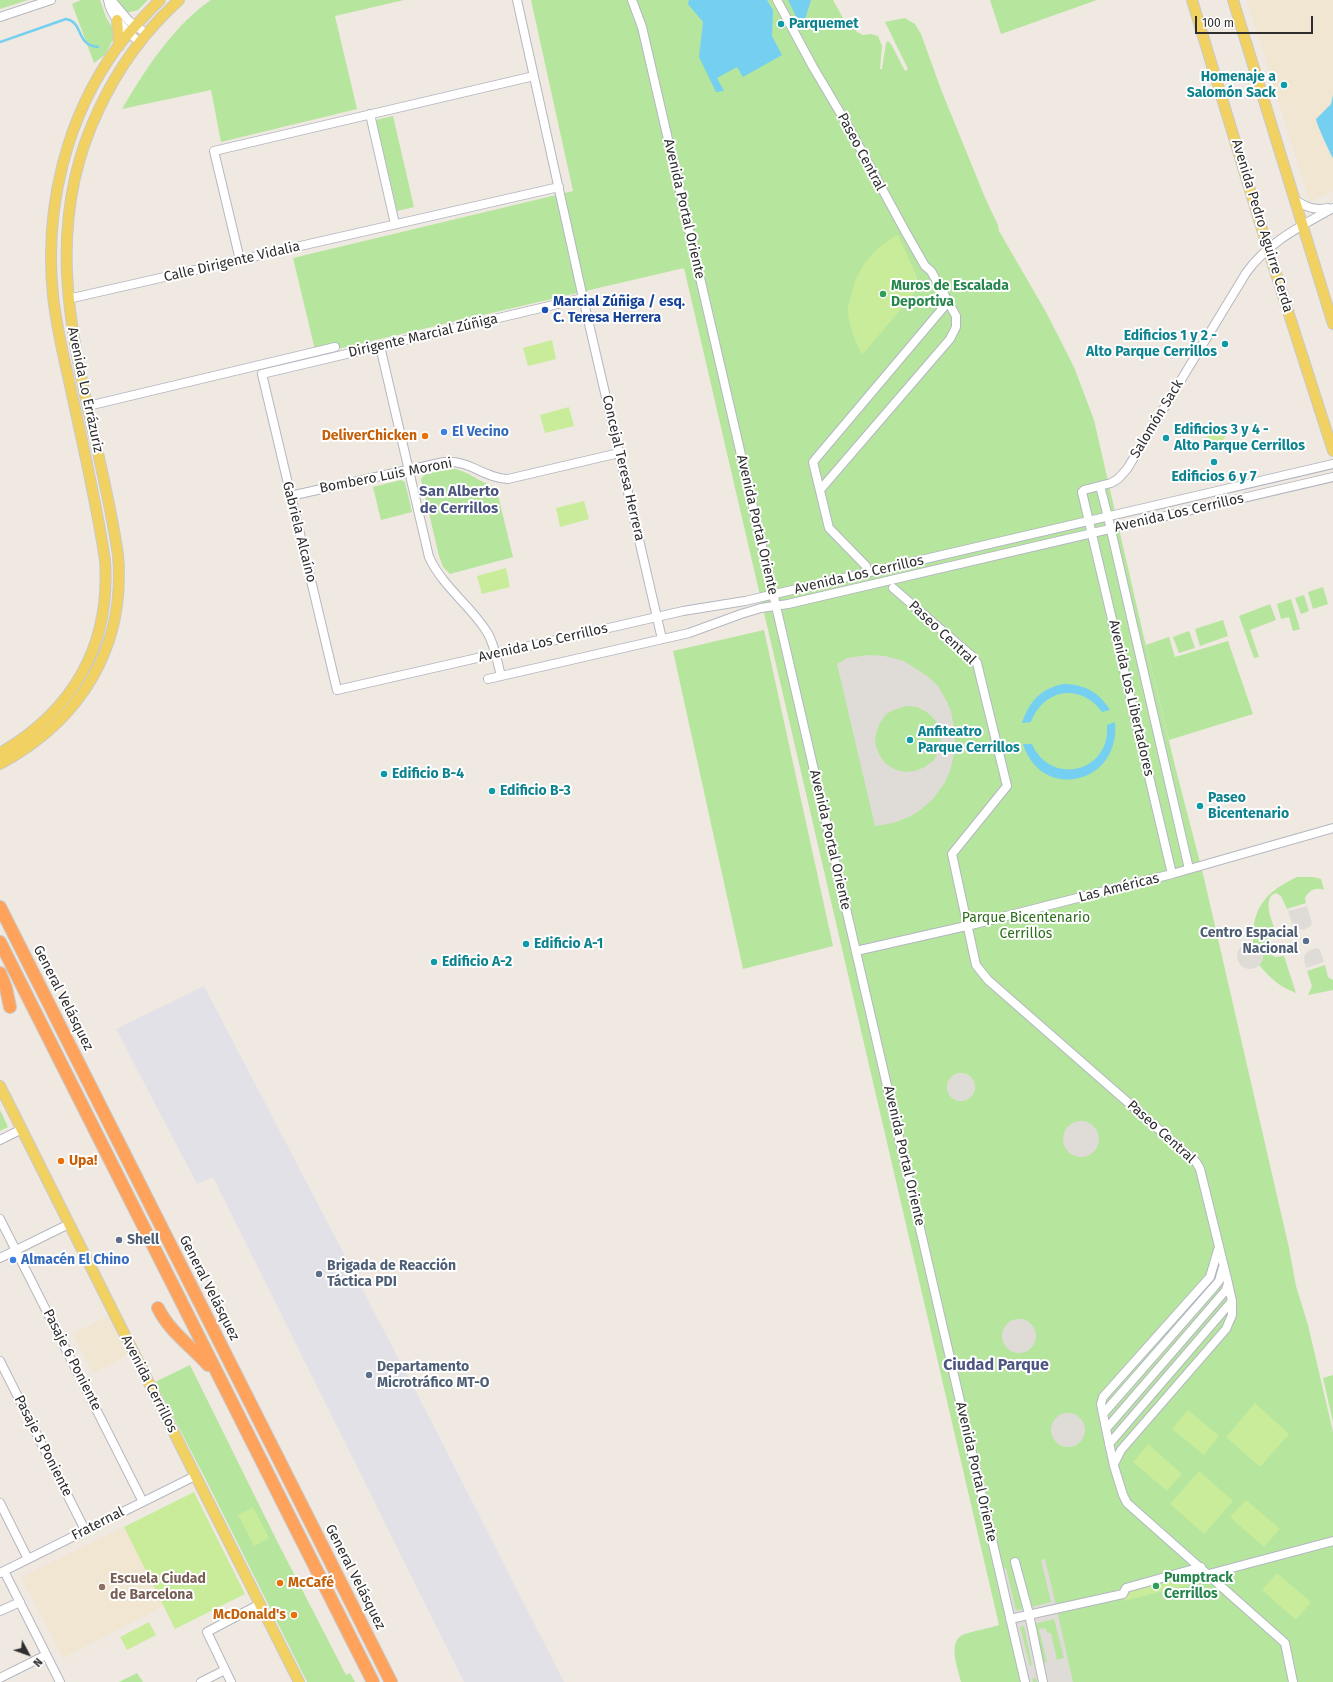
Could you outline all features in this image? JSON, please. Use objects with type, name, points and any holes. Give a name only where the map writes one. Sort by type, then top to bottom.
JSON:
[{"type":"highway","name":"General Velásquez","points":[[0,907],[391,1682]]},
{"type":"highway","points":[[0,942],[373,1682]]},
{"type":"highway","points":[[0,973],[6,988],[10,1007]]},
{"type":"highway","points":[[158,1308],[169,1326],[191,1346],[220,1379]]},
{"type":"main road","name":"Avenida Lo Errázuriz","points":[[0,753],[23,739],[44,722],[68,696],[90,658],[103,618],[106,592],[105,560],[55,314],[51,243],[57,190],[71,138],[90,91],[129,33],[160,0]]},
{"type":"main road","name":"Avenida Lo Errázuriz","points":[[0,764],[48,733],[79,699],[99,666],[114,622],[120,579],[118,555],[68,299],[66,227],[77,164],[89,130],[103,100],[120,71],[140,43],[179,0]]},
{"type":"main road","name":"Avenida Pedro Aguirre Cerda","points":[[1192,0],[1268,249],[1333,451]]},
{"type":"main road","points":[[1233,0],[1333,324]]},
{"type":"main road","points":[[117,20],[119,46]]},
{"type":"main road","name":"Avenida Cerrillos","points":[[0,1086],[299,1682]]},
{"type":"street","points":[[0,17],[51,0]]},
{"type":"street","points":[[108,0],[117,20],[140,43]]},
{"type":"street","points":[[111,0],[128,19],[147,34]]},
{"type":"street","name":"Concejal Teresa Herrera","points":[[517,0],[583,298],[662,639]]},
{"type":"street","name":"Avenida Portal Oriente","points":[[632,0],[642,27],[1024,1682]]},
{"type":"street","name":"Paseo Central","points":[[777,0],[924,266],[931,271],[956,316],[957,322],[956,328],[950,339],[820,490]]},
{"type":"street","points":[[240,260],[214,150],[534,76]]},
{"type":"street","points":[[370,114],[395,224]]},
{"type":"street","name":"Calle Dirigente Vidalia","points":[[68,299],[559,187]]},
{"type":"street","name":"Salomón Sack","points":[[1293,198],[1304,205],[1316,209],[1333,207]]},
{"type":"street","name":"Salomón Sack","points":[[1082,494],[1084,490],[1114,481],[1127,469],[1246,273],[1257,259],[1268,249],[1302,225],[1333,207]]},
{"type":"street","name":"Dirigente Marcial Zúñiga","points":[[262,374],[583,298]]},
{"type":"street","points":[[866,566],[829,528],[813,462],[948,302]]},
{"type":"street","points":[[380,346],[410,469],[426,546],[434,568],[442,580],[481,624],[490,638],[496,654],[501,676]]},
{"type":"street","points":[[88,406],[335,347]]},
{"type":"street","name":"Gabriela Alcaíno","points":[[262,374],[337,690]]},
{"type":"street","name":"Bombero Luis Moroni","points":[[290,496],[410,469],[454,461],[470,465],[497,479],[508,479],[619,453]]},
{"type":"street","name":"Avenida Los Cerrillos","points":[[337,690],[706,606],[738,602],[773,595],[1333,464]]},
{"type":"street","name":"Avenida Los Cerrillos","points":[[488,680],[689,633],[741,614],[776,605],[1092,534],[1333,477]]},
{"type":"street","name":"Avenida Los Libertadores","points":[[1100,486],[1189,869]]},
{"type":"street","name":"Avenida Los Libertadores","points":[[1082,494],[1172,874]]},
{"type":"street","name":"Paseo Central","points":[[893,588],[973,657],[977,663],[982,678],[995,740],[1007,786],[952,854],[974,959],[983,975],[1196,1162],[1200,1169],[1228,1282],[1232,1301],[1232,1315],[1226,1328],[1121,1450],[1114,1466]]},
{"type":"street","name":"Las Américas","points":[[856,952],[967,926],[1172,874],[1333,828]]},
{"type":"street","points":[[0,1140],[22,1129]]},
{"type":"street","name":"Pasaje 6 Poniente","points":[[0,1219],[143,1502]]},
{"type":"street","points":[[0,1258],[69,1224]]},
{"type":"street","points":[[1219,1248],[1210,1277],[1103,1397],[1101,1402],[1103,1414],[1114,1466],[1127,1503],[1209,1574],[1285,1643],[1293,1682]]},
{"type":"street","points":[[1103,1414],[1219,1281],[1224,1266]]},
{"type":"street","points":[[1106,1429],[1220,1299],[1226,1290],[1228,1282]]},
{"type":"street","points":[[1110,1444],[1232,1301]]},
{"type":"street","name":"Pasaje 5 Poniente","points":[[0,1361],[85,1530]]},
{"type":"street","name":"Fraternal","points":[[2,1572],[195,1476]]},
{"type":"street","points":[[0,1503],[28,1559]]},
{"type":"street","points":[[1209,1574],[1333,1541]]},
{"type":"street","points":[[1015,1562],[1029,1614],[1043,1682]]},
{"type":"street","points":[[1010,1618],[1123,1594],[1124,1589],[1201,1567]]},
{"type":"street","points":[[2,1572],[20,1602],[60,1682]]},
{"type":"street","points":[[0,1611],[20,1602]]},
{"type":"street","points":[[231,1682],[207,1632],[260,1604]]},
{"type":"street","points":[[0,1678],[46,1655]]},
{"type":"street","points":[[201,1682],[225,1670]]},
{"type":"shaded area","points":[[1247,0],[1333,0],[1333,191],[1310,202]]},
{"type":"shaded area","points":[[868,655],[885,656],[904,661],[927,676],[938,686],[951,711],[955,733],[954,754],[950,771],[944,784],[932,800],[919,811],[909,817],[893,823],[875,826],[837,664],[847,658]],"holes":[[[906,706],[917,707],[927,712],[935,720],[940,729],[941,740],[939,751],[934,760],[925,767],[915,771],[904,772],[894,769],[885,763],[875,744],[876,733],[886,714]]]},
{"type":"shaded area","points":[[1307,906],[1312,923],[1311,926],[1303,930],[1293,927],[1288,911]]},
{"type":"shaded area","points":[[1250,943],[1259,947],[1263,956],[1259,965],[1250,969],[1241,965],[1237,956],[1241,947]]},
{"type":"shaded area","points":[[1316,948],[1320,950],[1324,962],[1306,968],[1304,960],[1305,954]]},
{"type":"shaded area","points":[[204,986],[427,1413],[564,1682],[464,1682],[213,1177],[197,1184],[116,1029]]},
{"type":"shaded area","points":[[961,1073],[971,1077],[975,1087],[971,1097],[961,1101],[951,1097],[947,1087],[951,1077]]},
{"type":"shaded area","points":[[1085,1121],[1094,1126],[1098,1132],[1098,1146],[1094,1152],[1085,1157],[1077,1157],[1068,1152],[1064,1146],[1063,1135],[1068,1126],[1074,1122]]},
{"type":"shaded area","points":[[108,1316],[128,1355],[93,1373],[73,1333]]},
{"type":"shaded area","points":[[1016,1319],[1022,1319],[1026,1320],[1033,1326],[1036,1336],[1035,1343],[1029,1350],[1022,1353],[1016,1353],[1012,1352],[1005,1346],[1002,1339],[1002,1333],[1003,1329],[1009,1322]]},
{"type":"shaded area","points":[[1065,1413],[1071,1413],[1075,1414],[1082,1420],[1085,1430],[1084,1437],[1078,1444],[1071,1447],[1065,1447],[1061,1446],[1054,1440],[1051,1433],[1051,1427],[1052,1423],[1058,1416]]},
{"type":"shaded area","name":"Escuela Ciudad de Barcelona","points":[[124,1527],[164,1606],[63,1658],[21,1577]]},
{"type":"shaded area","points":[[1045,1559],[1073,1682],[1037,1682],[1036,1678],[1032,1679],[1033,1682],[1030,1682],[1003,1569],[1006,1568],[1016,1610],[1020,1610],[1051,1602],[1041,1560]],"holes":[[[1054,1619],[1064,1658],[1057,1660],[1051,1633],[1047,1633],[1046,1628],[1039,1629],[1047,1662],[1043,1663],[1034,1624]],[[1024,1626],[1032,1665],[1030,1666],[1020,1627]]]},
{"type":"green space","points":[[0,0],[28,0],[0,9]]},
{"type":"green space","points":[[81,0],[100,0],[106,17],[116,34],[105,55],[94,63],[72,4]]},
{"type":"green space","points":[[117,0],[148,0],[138,10],[126,13]]},
{"type":"green space","points":[[211,0],[404,0],[335,16],[357,109],[221,142],[211,90],[122,109],[150,64],[172,36],[197,11]]},
{"type":"green space","name":"Parque Bicentenario Cerrillos","points":[[531,0],[833,0],[843,18],[851,23],[857,32],[863,35],[871,34],[878,36],[882,46],[880,69],[882,69],[886,43],[888,41],[905,71],[908,69],[885,22],[905,18],[915,24],[921,34],[942,92],[986,200],[998,225],[999,231],[1046,312],[1074,367],[1094,420],[1145,642],[1204,878],[1289,1248],[1296,1286],[1308,1325],[1333,1432],[1333,1682],[961,1682],[955,1655],[956,1642],[959,1637],[999,1625],[684,268],[316,354],[293,258],[573,191]]},
{"type":"green space","points":[[990,0],[1097,0],[1001,34]]},
{"type":"green space","points":[[393,116],[414,207],[397,211],[376,120]]},
{"type":"green space","name":"Muros de Escalada Deportiva","points":[[898,235],[917,277],[917,290],[862,355],[852,332],[848,314],[848,305],[857,276],[867,260],[881,246]]},
{"type":"green space","points":[[552,340],[556,359],[528,366],[523,348]]},
{"type":"green space","points":[[569,407],[574,426],[545,433],[540,415]]},
{"type":"green space","points":[[1215,424],[1228,432],[1219,447],[1206,439]]},
{"type":"green space","points":[[451,468],[464,472],[484,483],[496,487],[513,557],[450,574],[443,567],[439,556],[421,479],[424,475]]},
{"type":"green space","points":[[401,480],[405,482],[412,512],[381,520],[373,487]]},
{"type":"green space","points":[[584,501],[589,519],[560,527],[556,508]]},
{"type":"green space","points":[[506,568],[510,587],[482,594],[477,576]]},
{"type":"green space","points":[[1323,587],[1328,604],[1313,609],[1308,592]]},
{"type":"green space","points":[[1304,595],[1309,611],[1301,614],[1295,598]]},
{"type":"green space","points":[[1291,599],[1300,629],[1293,631],[1289,617],[1281,619],[1277,604]]},
{"type":"green space","points":[[1270,604],[1276,620],[1250,630],[1259,657],[1254,658],[1239,616]]},
{"type":"green space","points":[[1223,620],[1228,636],[1200,646],[1195,629]]},
{"type":"green space","points":[[764,630],[833,946],[743,969],[673,651]]},
{"type":"green space","points":[[1189,631],[1195,648],[1179,653],[1173,637]]},
{"type":"green space","points":[[1169,637],[1175,657],[1228,641],[1253,714],[1169,740],[1146,645]]},
{"type":"green space","points":[[1297,877],[1313,877],[1321,879],[1324,890],[1313,890],[1305,898],[1306,903],[1287,909],[1281,896],[1276,893],[1272,895],[1269,909],[1277,936],[1269,940],[1267,947],[1261,949],[1253,944],[1253,932],[1258,911],[1269,895],[1277,888]]},
{"type":"green space","points":[[1268,952],[1275,957],[1284,956],[1296,993],[1276,982],[1259,965],[1263,959],[1263,954]]},
{"type":"green space","points":[[1325,965],[1328,977],[1333,980],[1333,990],[1308,995],[1312,986],[1307,971]]},
{"type":"green space","points":[[0,1110],[8,1127],[0,1131]]},
{"type":"green space","points":[[190,1365],[276,1539],[346,1675],[350,1673],[355,1682],[307,1682],[204,1476],[155,1382]]},
{"type":"green space","points":[[1333,1375],[1333,1422],[1323,1378]]},
{"type":"green space","points":[[1255,1403],[1289,1434],[1260,1467],[1226,1437]]},
{"type":"green space","points":[[1188,1410],[1219,1436],[1204,1455],[1172,1429]]},
{"type":"green space","points":[[1148,1444],[1182,1474],[1167,1491],[1133,1462]]},
{"type":"green space","points":[[1199,1471],[1233,1501],[1204,1534],[1170,1504]]},
{"type":"green space","points":[[194,1492],[245,1594],[175,1629],[124,1527]]},
{"type":"green space","points":[[1246,1500],[1280,1529],[1264,1547],[1230,1517]]},
{"type":"green space","points":[[253,1507],[269,1538],[254,1546],[238,1515]]},
{"type":"green space","name":"Pumptrack Cerrillos","points":[[1192,1571],[1203,1581],[1124,1601],[1121,1589]]},
{"type":"green space","points":[[1277,1573],[1311,1602],[1296,1620],[1262,1590]]},
{"type":"green space","points":[[149,1622],[156,1635],[127,1650],[120,1637]]},
{"type":"green space","points":[[137,1673],[143,1682],[119,1682]]},
{"type":"water","points":[[689,0],[767,0],[773,10],[772,36],[782,55],[743,77],[737,67],[717,78],[724,91],[716,92],[699,57],[703,22],[688,4]]},
{"type":"water","points":[[788,0],[811,0],[802,29]]},
{"type":"water","points":[[1333,95],[1333,158],[1316,119],[1331,104]]},
{"type":"water","points":[[1063,684],[1071,684],[1090,690],[1101,698],[1110,710],[1102,712],[1084,697],[1074,693],[1064,693],[1054,696],[1045,702],[1037,711],[1031,722],[1022,723],[1028,709],[1036,698],[1048,689]]},
{"type":"water","points":[[1115,722],[1114,743],[1106,760],[1093,772],[1078,778],[1062,779],[1046,774],[1032,762],[1023,744],[1032,744],[1041,757],[1052,766],[1065,769],[1078,768],[1090,763],[1100,754],[1106,741],[1107,725]]},
{"type":"waterway","points":[[0,42],[66,19],[75,24],[86,42],[98,47]]},
{"type":"place","name":"Parquemet","points":[[781,24]]},
{"type":"place","name":"Homenaje a Salomón Sack","points":[[1284,85]]},
{"type":"place","name":"Muros de Escalada Deportiva","points":[[883,294]]},
{"type":"place","name":"Marcial Zúñiga / esq. C. Teresa Herrera","points":[[545,310]]},
{"type":"place","name":"Edificios 1 y 2 - Alto Parque Cerrillos","points":[[1225,344]]},
{"type":"place","name":"El Vecino","points":[[444,432]]},
{"type":"place","name":"DeliverChicken","points":[[425,436]]},
{"type":"place","name":"Edificios 3 y 4 - Alto Parque Cerrillos","points":[[1166,438]]},
{"type":"place","name":"Edificios 6 y 7","points":[[1214,462]]},
{"type":"place","name":"Anfiteatro Parque Cerrillos","points":[[910,740]]},
{"type":"place","name":"Edificio B-4","points":[[384,774]]},
{"type":"place","name":"Edificio B-3","points":[[492,791]]},
{"type":"place","name":"Paseo Bicentenario","points":[[1200,806]]},
{"type":"place","name":"Centro Espacial Nacional","points":[[1306,941]]},
{"type":"place","name":"Edificio A-1","points":[[526,944]]},
{"type":"place","name":"Edificio A-2","points":[[434,962]]},
{"type":"place","name":"Upa!","points":[[61,1161]]},
{"type":"place","name":"Shell","points":[[119,1240]]},
{"type":"place","name":"Almacén El Chino","points":[[13,1260]]},
{"type":"place","name":"Brigada de Reacción Táctica PDI","points":[[319,1274]]},
{"type":"place","name":"Departamento Microtráfico MT-O","points":[[369,1375]]},
{"type":"place","name":"McCafé","points":[[280,1583]]},
{"type":"place","name":"Pumptrack Cerrillos","points":[[1156,1586]]},
{"type":"place","name":"Escuela Ciudad de Barcelona","points":[[102,1587]]},
{"type":"place","name":"McDonald's","points":[[294,1615]]},
{"type":"district","name":"San Alberto de Cerrillos","points":[[459,500]]},
{"type":"district","name":"Ciudad Parque","points":[[996,1366]]}]
